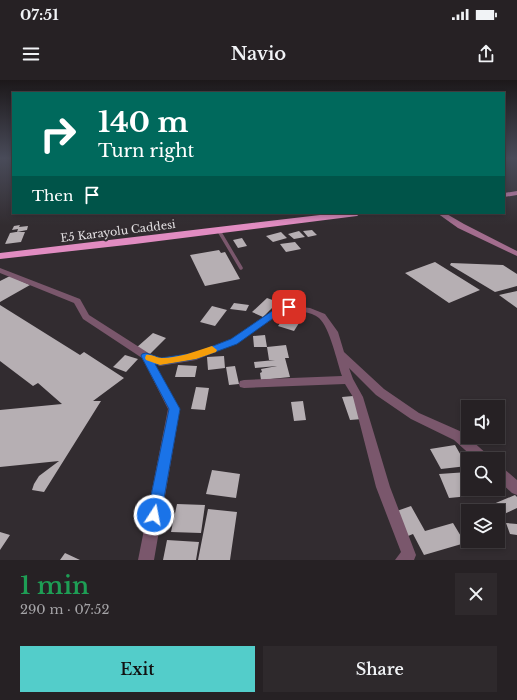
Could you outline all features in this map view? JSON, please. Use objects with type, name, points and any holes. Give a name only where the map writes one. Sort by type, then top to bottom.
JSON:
[{"type":"highway","points":[[505,188],[517,187]]},
{"type":"highway","points":[[505,194],[517,193]]},
{"type":"highway","name":"E5 Karayolu Caddesi","points":[[0,250],[62,244],[294,214]]},
{"type":"highway","name":"E5 Karayolu Caddesi","points":[[0,256],[219,231],[349,214]]},
{"type":"street","points":[[442,214],[461,226],[517,254]]},
{"type":"street","points":[[0,270],[77,301],[86,317],[146,356],[160,362],[196,356],[234,341],[284,307],[307,310],[322,316],[333,332],[348,380],[358,397],[383,487],[409,555],[403,560]]},
{"type":"street","points":[[341,354],[380,392],[414,416],[458,436],[476,452]]},
{"type":"street","points":[[146,356],[174,409],[146,560]]},
{"type":"street","points":[[244,384],[348,380]]},
{"type":"street","points":[[505,478],[517,489]]},
{"type":"lane","points":[[219,231],[240,268]]},
{"type":"building","points":[[20,225],[19,227],[28,226],[27,230],[17,232],[18,229],[12,230],[14,226]]},
{"type":"building","points":[[312,230],[317,235],[308,237],[303,231]]},
{"type":"building","points":[[299,231],[305,237],[294,239],[288,234]]},
{"type":"building","points":[[25,232],[21,242],[5,244],[10,233]]},
{"type":"building","points":[[281,232],[287,238],[273,242],[266,236]]},
{"type":"building","points":[[242,238],[247,246],[238,248],[233,240]]},
{"type":"building","points":[[295,242],[301,249],[286,252],[280,244]]},
{"type":"building","points":[[219,250],[221,253],[225,252],[240,279],[205,286],[190,255]]},
{"type":"building","points":[[435,262],[480,290],[449,303],[405,273]]},
{"type":"building","points":[[451,263],[503,265],[517,274],[517,286],[495,292],[450,265]]},
{"type":"building","points":[[10,276],[30,285],[0,302],[0,281]]},
{"type":"building","points":[[517,291],[517,308],[499,295]]},
{"type":"building","points":[[267,298],[278,302],[263,317],[252,312]]},
{"type":"building","points":[[234,303],[249,305],[246,311],[230,309]]},
{"type":"building","points":[[0,305],[80,355],[84,352],[124,378],[93,401],[101,401],[44,492],[32,490],[34,484],[39,476],[59,461],[0,467],[0,410],[62,404],[38,383],[33,386],[0,361]]},
{"type":"building","points":[[212,306],[227,310],[215,326],[200,322]]},
{"type":"building","points":[[284,318],[299,323],[294,331],[278,326]]},
{"type":"building","points":[[153,333],[166,338],[150,354],[136,348]]},
{"type":"building","points":[[265,335],[267,347],[254,347],[253,336]]},
{"type":"building","points":[[286,345],[289,358],[285,358],[290,377],[261,380],[261,369],[277,366],[255,368],[254,362],[275,360],[269,360],[267,347]]},
{"type":"building","points":[[125,355],[138,359],[126,372],[113,367]]},
{"type":"building","points":[[224,356],[225,368],[208,370],[207,357]]},
{"type":"building","points":[[178,365],[197,366],[195,377],[175,377]]},
{"type":"building","points":[[235,366],[239,384],[229,385],[226,367]]},
{"type":"building","points":[[196,387],[209,388],[205,410],[191,409]]},
{"type":"building","points":[[353,396],[362,419],[350,420],[342,397]]},
{"type":"building","points":[[303,401],[306,420],[294,421],[291,402]]},
{"type":"building","points":[[455,445],[461,456],[461,467],[441,469],[430,449]]},
{"type":"building","points":[[212,470],[240,474],[236,498],[206,494]]},
{"type":"building","points":[[461,472],[461,496],[470,496],[449,498],[439,474]]},
{"type":"building","points":[[515,495],[517,497],[517,508],[505,514],[505,504],[493,504]]},
{"type":"building","points":[[177,504],[205,505],[201,533],[171,532]]},
{"type":"building","points":[[411,506],[425,531],[453,523],[461,536],[461,544],[424,555],[413,534],[408,536],[394,512]]},
{"type":"building","points":[[208,509],[237,512],[230,560],[198,560]]},
{"type":"building","points":[[506,523],[517,524],[517,535],[510,534]]},
{"type":"building","points":[[0,532],[10,535],[0,550]]},
{"type":"building","points":[[167,540],[199,542],[196,560],[163,560]]},
{"type":"building","points":[[65,553],[80,560],[60,560]]},
{"type":"slow traffic","points":[[150,358],[160,362],[196,356],[212,350]]},
{"type":"route","points":[[154,515],[174,409],[146,356],[160,362],[196,356],[234,341],[284,307],[289,307]]}]
